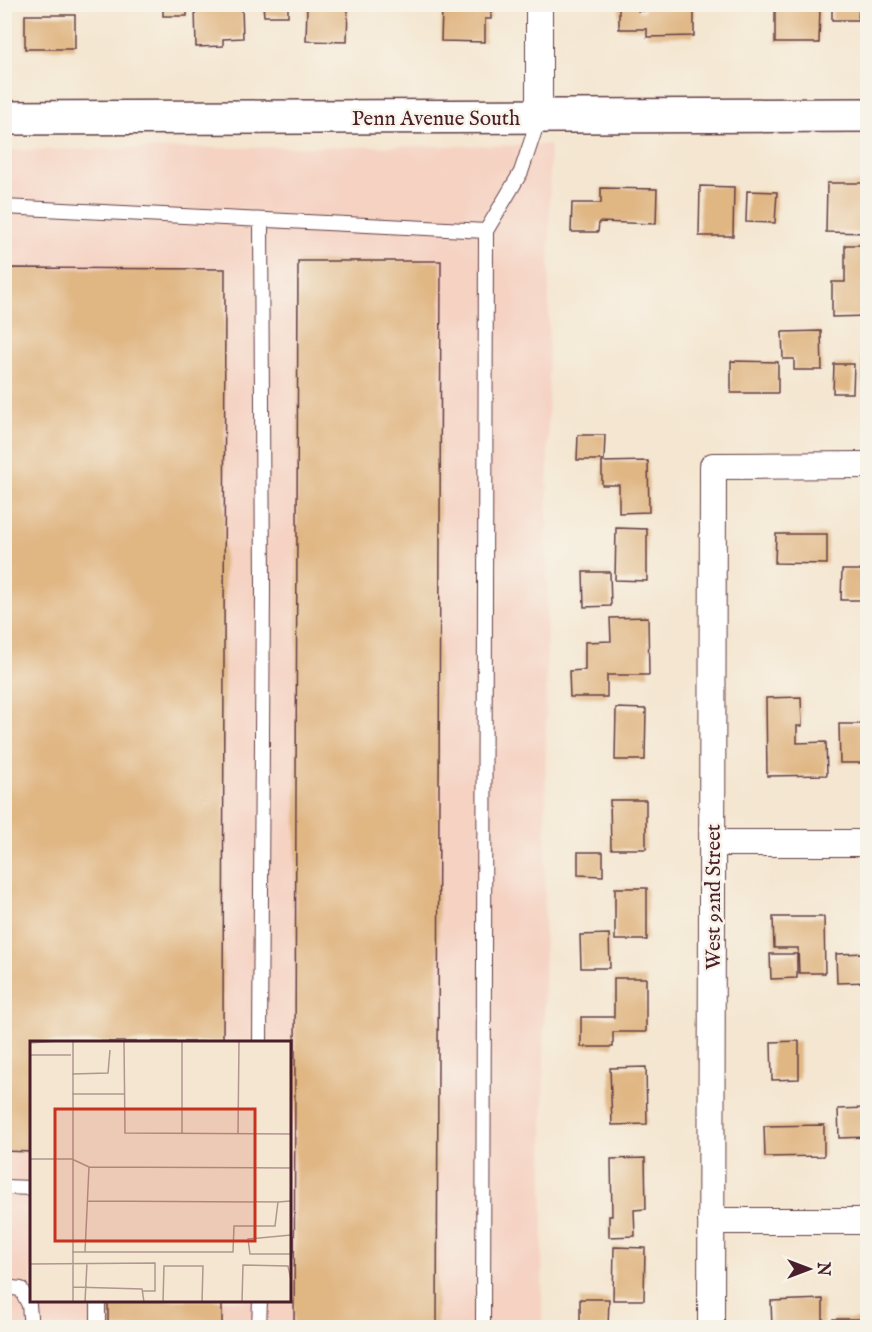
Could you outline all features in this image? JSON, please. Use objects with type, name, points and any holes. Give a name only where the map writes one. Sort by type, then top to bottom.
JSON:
[{"type":"main road","name":"Penn Avenue South","points":[[4,118],[539,118],[867,115]]},
{"type":"street","points":[[539,4],[539,118]]},
{"type":"street","name":"West 92nd Street","points":[[711,1328],[713,466],[867,465]]},
{"type":"street","points":[[713,843],[867,843]]},
{"type":"street","points":[[711,1221],[867,1221]]},
{"type":"lane","points":[[483,1328],[486,231],[521,172],[539,118]]},
{"type":"lane","points":[[4,207],[486,231]]},
{"type":"lane","points":[[260,1041],[263,600],[261,220]]},
{"type":"lane","points":[[4,1188],[30,1188]]},
{"type":"lane","points":[[4,1287],[21,1289],[26,1297],[31,1328]]},
{"type":"lane","points":[[98,1302],[98,1328]]},
{"type":"lane","points":[[259,1328],[260,1302]]},
{"type":"shaded area","points":[[550,145],[542,1327],[5,1327],[4,150]]},
{"type":"building","points":[[163,4],[187,4],[187,16],[163,16]]},
{"type":"building","points":[[263,4],[288,4],[288,16],[264,16]]},
{"type":"building","points":[[460,4],[491,4],[491,19],[485,19],[485,42],[441,41],[442,9],[460,9]]},
{"type":"building","points":[[619,4],[638,4],[638,11],[644,11],[644,8],[694,7],[694,36],[647,37],[647,29],[619,29]]},
{"type":"building","points":[[832,4],[859,4],[858,20],[832,20]]},
{"type":"building","points":[[307,6],[348,6],[347,42],[306,41]]},
{"type":"building","points":[[775,6],[820,7],[819,43],[775,43]]},
{"type":"building","points":[[242,7],[243,38],[223,39],[223,46],[196,47],[195,8]]},
{"type":"building","points":[[25,15],[75,15],[75,49],[25,49]]},
{"type":"building","points":[[827,183],[868,183],[868,233],[826,232]]},
{"type":"building","points":[[700,186],[734,187],[733,236],[699,236]]},
{"type":"building","points":[[601,188],[657,189],[656,224],[599,222],[598,232],[571,232],[572,203],[601,203]]},
{"type":"building","points":[[747,191],[777,192],[775,223],[746,222]]},
{"type":"building","points":[[845,245],[868,245],[868,316],[832,317],[832,282],[845,282]]},
{"type":"building","points":[[298,261],[441,261],[437,1328],[294,1328]]},
{"type":"building","points":[[4,268],[225,269],[223,1041],[30,1041],[30,1152],[4,1151]]},
{"type":"building","points":[[821,331],[822,370],[794,370],[794,359],[783,359],[782,332]]},
{"type":"building","points":[[861,333],[868,333],[868,383],[862,383]]},
{"type":"building","points":[[731,361],[778,362],[778,393],[731,393]]},
{"type":"building","points":[[834,364],[854,364],[853,393],[833,393]]},
{"type":"building","points":[[578,435],[605,435],[604,460],[577,460]]},
{"type":"building","points":[[648,461],[649,512],[619,513],[619,485],[602,485],[602,462]]},
{"type":"building","points":[[616,528],[647,529],[647,581],[615,580]]},
{"type":"building","points":[[776,534],[827,534],[827,564],[775,563]]},
{"type":"building","points":[[842,570],[867,570],[867,600],[841,600]]},
{"type":"building","points":[[583,572],[610,572],[611,606],[584,607]]},
{"type":"building","points":[[648,617],[649,675],[607,675],[607,697],[570,697],[569,671],[585,670],[585,642],[611,641],[610,618]]},
{"type":"building","points":[[801,697],[802,726],[797,726],[797,743],[826,742],[827,775],[767,776],[766,698]]},
{"type":"building","points":[[616,708],[646,709],[645,760],[615,760]]},
{"type":"building","points":[[839,724],[868,724],[868,763],[840,763]]},
{"type":"building","points":[[610,800],[646,800],[646,849],[611,849]]},
{"type":"building","points":[[578,852],[603,852],[603,876],[578,875]]},
{"type":"building","points":[[615,888],[647,888],[647,940],[615,940]]},
{"type":"building","points":[[773,917],[824,917],[825,973],[799,973],[798,948],[774,948]]},
{"type":"building","points":[[609,934],[610,968],[581,968],[580,935]]},
{"type":"building","points":[[868,953],[868,982],[837,983],[836,954]]},
{"type":"building","points":[[770,954],[797,954],[797,978],[771,979]]},
{"type":"building","points":[[614,978],[646,978],[646,1032],[613,1032],[613,1047],[581,1047],[581,1017],[614,1017]]},
{"type":"building","points":[[799,1041],[799,1079],[772,1080],[771,1042]]},
{"type":"building","points":[[646,1067],[647,1124],[612,1125],[610,1068]]},
{"type":"building","points":[[868,1108],[868,1137],[839,1138],[838,1109]]},
{"type":"building","points":[[824,1125],[824,1156],[765,1157],[764,1126]]},
{"type":"building","points":[[645,1158],[646,1209],[634,1210],[635,1236],[609,1237],[609,1216],[612,1216],[611,1159]]},
{"type":"building","points":[[614,1247],[645,1248],[644,1300],[613,1300]]},
{"type":"building","points":[[865,1298],[868,1298],[868,1328],[865,1328]]},
{"type":"building","points":[[580,1299],[609,1299],[608,1328],[580,1327]]},
{"type":"building","points":[[823,1299],[823,1328],[772,1328],[771,1301]]},
{"type":"building","points":[[108,1302],[222,1302],[222,1328],[108,1328]]},
{"type":"building","points":[[833,1319],[860,1319],[860,1328],[833,1328]]}]
